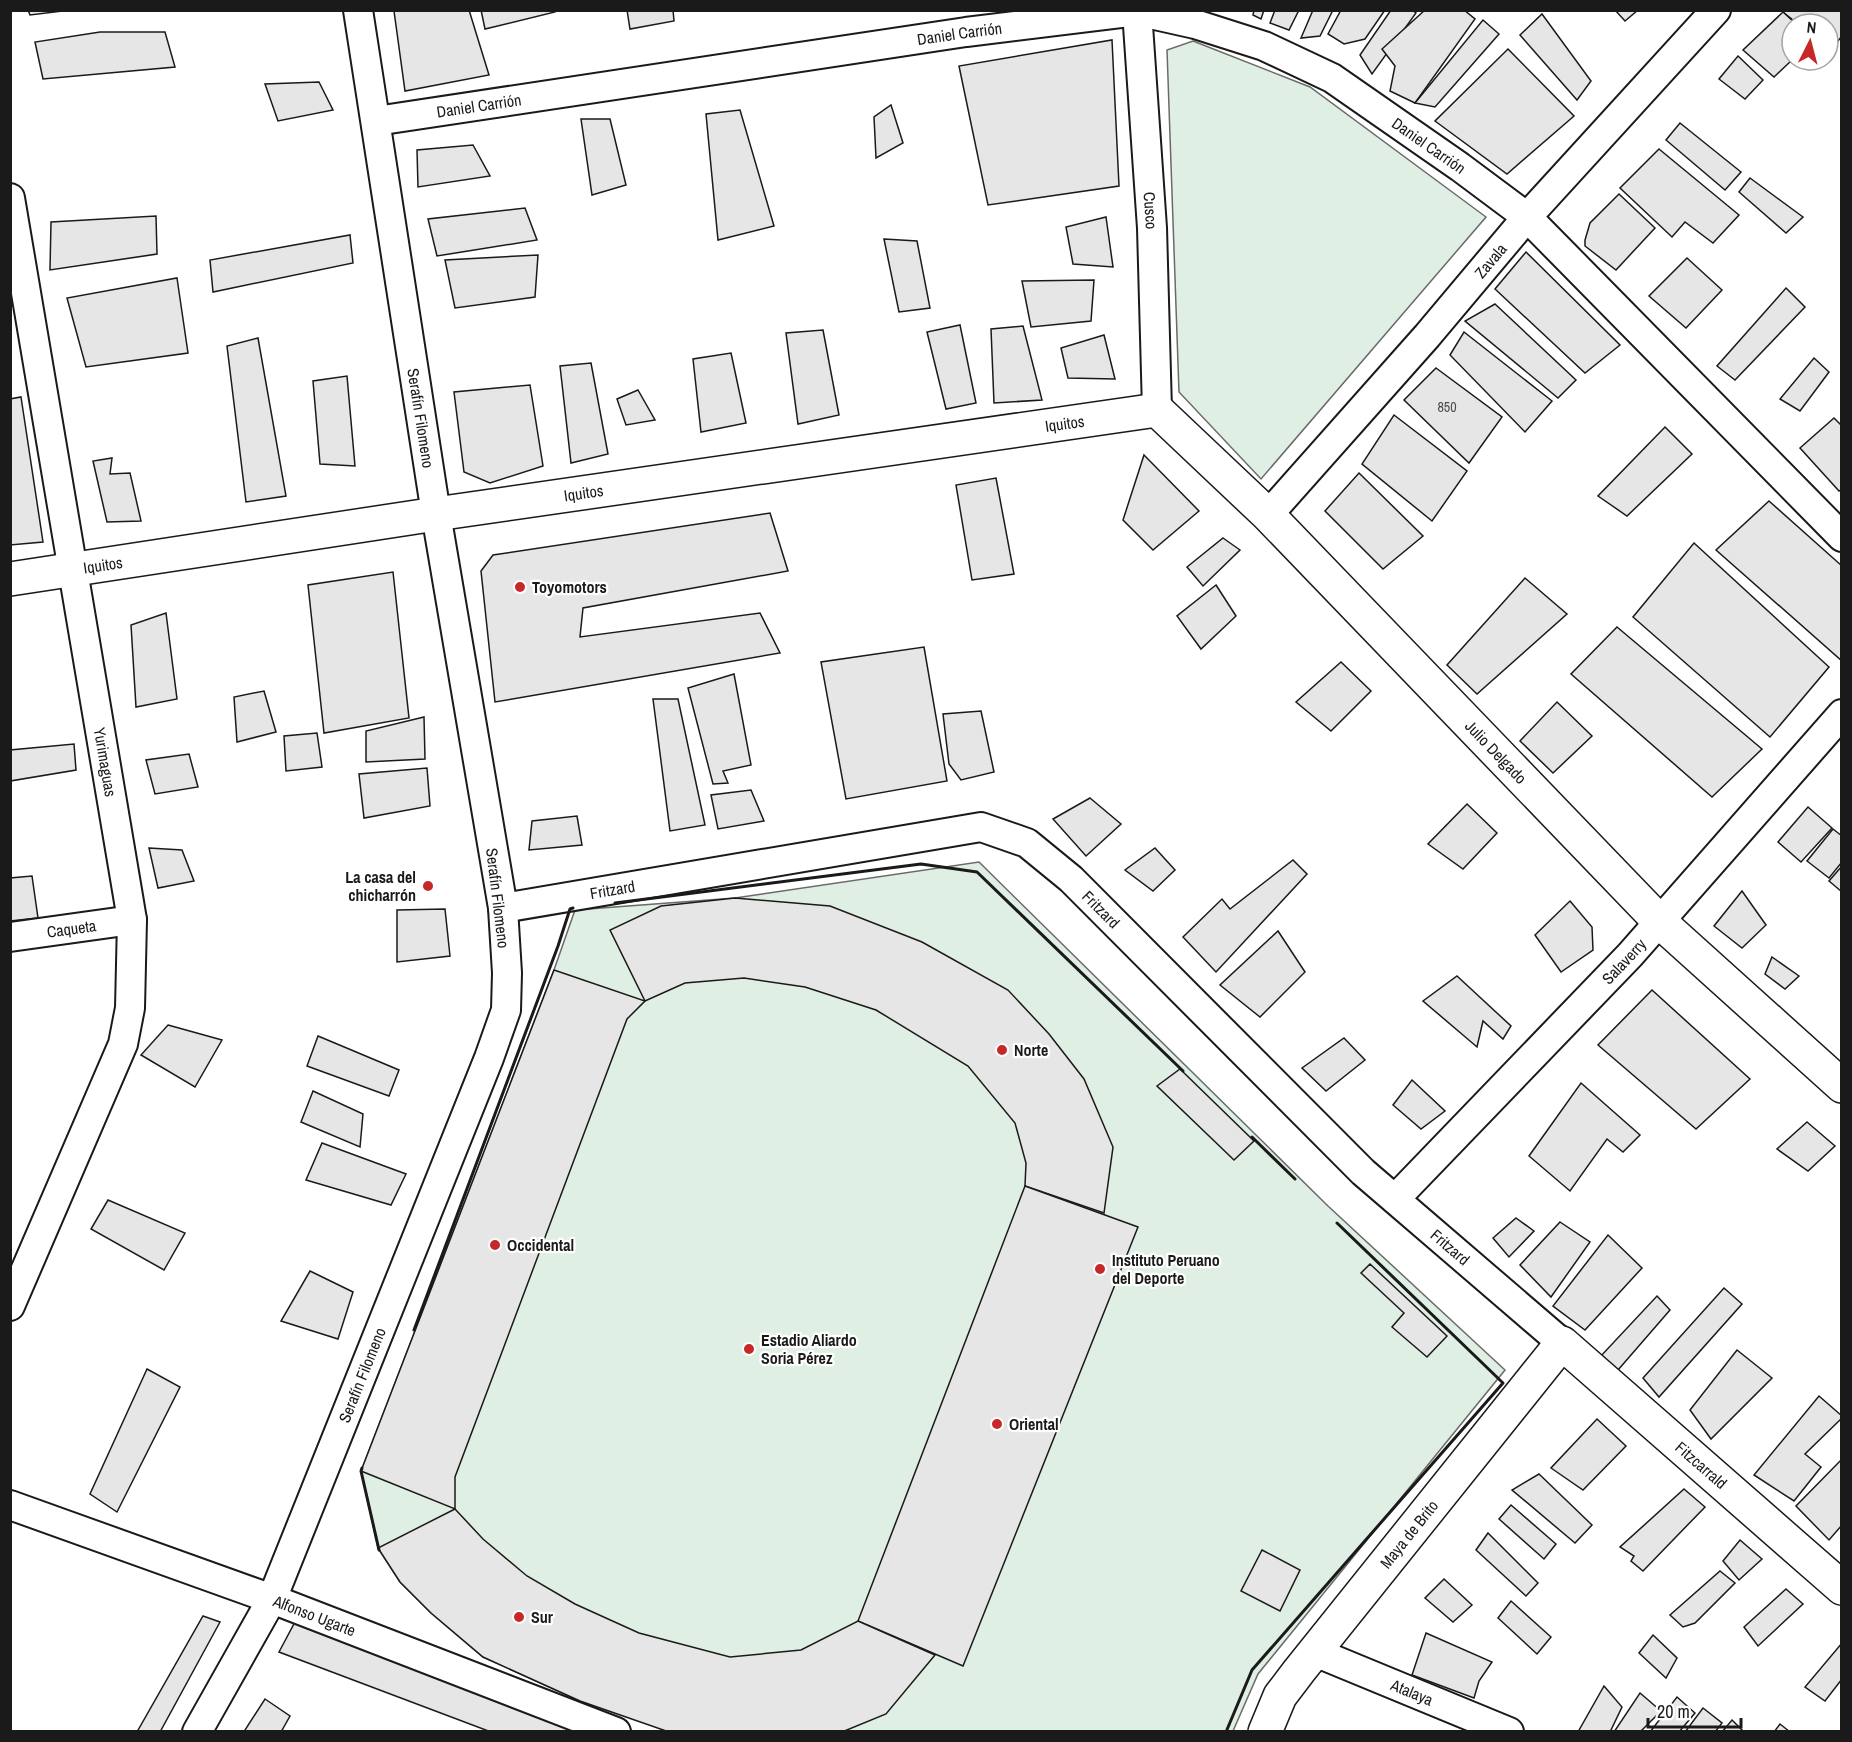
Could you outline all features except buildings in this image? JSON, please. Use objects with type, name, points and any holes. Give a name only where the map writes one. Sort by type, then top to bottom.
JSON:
[{"type":"street","name":"Serafín Filomeno","points":[[197,1731],[272,1599],[489,1058],[506,1010],[507,973],[503,908],[436,514],[358,10]]},
{"type":"street","name":"Zavala","points":[[1268,515],[1427,336],[1527,217],[1716,10]]},
{"type":"street","name":"Daniel Carrión","points":[[376,121],[964,21],[1137,11],[1195,24],[1264,46],[1332,78],[1460,167],[1527,217],[1842,537]]},
{"type":"street","name":"Cusco","points":[[1137,11],[1152,228],[1157,410]]},
{"type":"street","name":"Yurimaguas","points":[[10,198],[132,920],[130,1008],[123,1044],[10,1306]]},
{"type":"street","name":"Iquitos","points":[[10,579],[436,514],[1157,410]]},
{"type":"street","name":"Julio Delgado","points":[[1157,410],[1268,515],[1660,922],[1842,1086]]},
{"type":"street","name":"Salaverry","points":[[1395,1199],[1630,955],[1842,714]]},
{"type":"street","name":"Fritzard","points":[[503,908],[981,827],[1027,843],[1071,879],[1363,1172],[1562,1343]]},
{"type":"street","name":"Caqueta","points":[[10,937],[132,920]]},
{"type":"street","name":"Fitzcarrald","points":[[1562,1343],[1842,1588]]},
{"type":"street","name":"Maya de Brito","points":[[1265,1731],[1280,1696],[1562,1343]]},
{"type":"street","name":"Alfonso Ugarte","points":[[10,1505],[272,1599],[616,1731]]},
{"type":"street","name":"Atalaya","points":[[1316,1652],[1509,1731]]},
{"type":"green space","points":[[1193,41],[1310,87],[1486,217],[1261,479],[1179,392],[1167,50]]},
{"type":"green space","name":"Estadio Aliardo Soria Pérez","points":[[979,862],[1328,1206],[1505,1370],[1258,1674],[1233,1731],[669,1731],[580,1701],[483,1657],[431,1613],[400,1582],[378,1548],[361,1471],[575,910],[735,898]]},
{"type":"wall","points":[[615,903],[921,864],[977,872],[1183,1071]]},
{"type":"wall","points":[[414,1330],[570,909],[573,908]]},
{"type":"wall","points":[[1252,1137],[1295,1179]]},
{"type":"wall","points":[[1226,1732],[1252,1670],[1503,1383],[1337,1223]]},
{"type":"wall","points":[[362,1468],[379,1550]]},
{"type":"place","name":"Toyomotors","points":[[520,587]]},
{"type":"place","name":"La casa del chicharrón","points":[[428,886]]},
{"type":"place","name":"Norte","points":[[1002,1050]]},
{"type":"place","name":"Occidental","points":[[495,1245]]},
{"type":"place","name":"Instituto Peruano del Deporte","points":[[1100,1269]]},
{"type":"place","name":"Estadio Aliardo Soria Pérez","points":[[749,1349]]},
{"type":"place","name":"Oriental","points":[[997,1424]]},
{"type":"place","name":"Sur","points":[[519,1617]]}]
